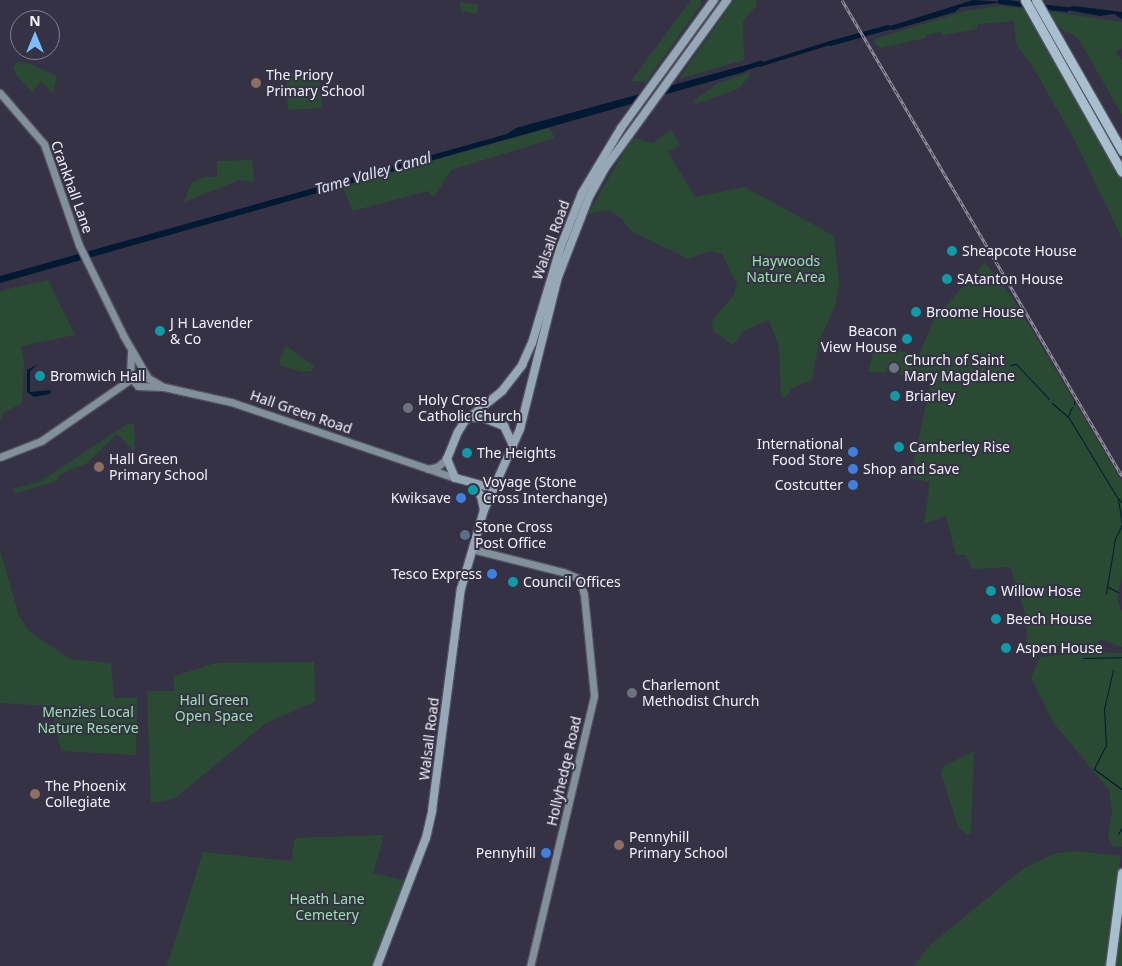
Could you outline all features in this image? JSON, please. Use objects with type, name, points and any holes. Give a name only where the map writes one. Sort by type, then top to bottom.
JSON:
[{"type":"highway","points":[[1026,0],[1122,172]]},
{"type":"highway","points":[[1036,0],[1122,151]]},
{"type":"highway","points":[[1110,966],[1122,872]]},
{"type":"main road","name":"Walsall Road","points":[[447,460],[458,432],[470,417],[502,392],[522,365],[532,343],[570,221],[602,157],[636,105],[714,0]]},
{"type":"main road","name":"Walsall Road","points":[[377,966],[403,904],[432,811],[457,618],[472,549],[484,510],[513,445],[535,374],[552,298],[573,236],[593,189],[635,123],[727,0]]},
{"type":"main road","points":[[602,157],[629,125],[635,123]]},
{"type":"main road","points":[[522,365],[535,374]]},
{"type":"main road","points":[[470,417],[484,418],[504,426],[513,445]]},
{"type":"main road","points":[[447,460],[455,478],[472,484],[488,486],[497,482]]},
{"type":"main road","points":[[472,484],[481,496],[484,510]]},
{"type":"street","name":"Crankhall Lane","points":[[0,93],[44,144],[80,245],[131,352]]},
{"type":"street","points":[[131,352],[146,375],[145,386],[138,386],[131,376],[131,352]]},
{"type":"street","points":[[0,457],[41,441],[138,370],[146,375]]},
{"type":"street","name":"Hall Green Road","points":[[146,375],[164,387]]},
{"type":"street","name":"Hall Green Road","points":[[145,386],[164,387],[231,402],[455,478]]},
{"type":"street","points":[[428,468],[437,467],[447,460]]},
{"type":"street","points":[[475,539],[479,546],[490,552]]},
{"type":"street","points":[[472,549],[490,552]]},
{"type":"street","name":"Hollyhedge Road","points":[[490,552],[580,579],[594,696],[530,966]]},
{"type":"green space","points":[[691,0],[701,0],[701,5],[646,82],[631,81]]},
{"type":"green space","points":[[718,0],[724,0],[660,84],[653,86]]},
{"type":"green space","points":[[734,0],[756,0],[757,5],[743,21],[744,60],[679,79]]},
{"type":"green space","points":[[460,2],[479,5],[477,14],[461,11]]},
{"type":"green space","points":[[1000,6],[1026,9],[1110,156],[1122,179],[1122,238],[1072,135],[1034,69],[1016,44],[1014,21],[978,24],[977,29],[943,35],[941,32],[926,35],[925,38],[881,48],[875,44],[875,39],[965,11]]},
{"type":"green space","points":[[1047,11],[1122,22],[1122,48],[1116,53],[1122,60],[1122,115],[1078,38],[1061,29]]},
{"type":"green space","points":[[17,62],[27,63],[57,76],[53,94],[41,81],[32,92],[16,75],[13,67]]},
{"type":"green space","points":[[319,71],[322,108],[288,110],[286,73]]},
{"type":"green space","points":[[749,72],[749,77],[738,89],[696,104],[693,101],[717,84]]},
{"type":"green space","points":[[549,128],[555,138],[451,170],[434,197],[428,191],[353,211],[342,186]]},
{"type":"green space","name":"Haywoods Nature Area","points":[[671,130],[680,145],[668,152],[695,197],[745,187],[834,236],[839,284],[835,306],[819,341],[812,380],[791,389],[786,397],[781,397],[779,347],[769,320],[745,330],[733,345],[713,331],[712,320],[733,296],[737,285],[722,254],[710,251],[689,259],[631,231],[622,219],[608,210],[588,214],[630,141],[634,138],[652,143]]},
{"type":"green space","points":[[252,160],[254,182],[239,180],[184,202],[191,183],[204,177],[217,177],[217,161]]},
{"type":"green space","points":[[985,262],[1012,297],[1122,481],[1122,576],[1117,599],[1122,612],[1122,647],[1100,639],[1097,644],[1054,646],[1027,652],[1026,616],[1010,567],[972,569],[966,555],[956,555],[946,516],[924,524],[930,482],[910,478],[931,381],[886,372],[868,372],[875,346],[919,355],[934,319]]},
{"type":"green space","points":[[48,280],[75,335],[21,346],[24,363],[22,403],[3,413],[0,421],[0,291]]},
{"type":"green space","points":[[286,346],[314,366],[312,371],[302,372],[281,366],[279,361]]},
{"type":"green space","points":[[127,424],[134,424],[135,452],[117,434],[87,463],[60,474],[57,481],[15,493],[13,489],[41,481]]},
{"type":"green space","name":"Menzies Local Nature Reserve","points":[[0,550],[19,616],[30,632],[70,659],[111,663],[114,698],[137,698],[136,755],[61,751],[51,706],[0,703]]},
{"type":"green space","points":[[1088,652],[1122,653],[1122,847],[1112,846],[1108,835],[1112,811],[1109,790],[1053,722],[1031,678],[1040,657]]},
{"type":"green space","name":"Hall Green Open Space","points":[[314,662],[315,702],[266,723],[174,799],[151,803],[147,691],[174,691],[174,676],[216,663]]},
{"type":"green space","points":[[974,751],[971,833],[967,835],[958,827],[941,773],[944,766]]},
{"type":"green space","name":"Heath Lane Cemetery","points":[[384,835],[373,873],[407,881],[373,966],[167,966],[203,852],[291,861],[295,838]]},
{"type":"green space","points":[[1076,851],[1121,856],[1105,966],[913,966],[931,944],[1024,868],[1057,853]]},
{"type":"green space","points":[[1122,906],[1122,966],[1115,966]]},
{"type":"water","points":[[973,0],[1006,2],[961,7],[955,12],[893,30],[884,28]]},
{"type":"water","points":[[1074,6],[1122,12],[1122,19],[1114,14],[1100,16],[1062,9]]},
{"type":"water","points":[[830,41],[833,44],[760,67],[756,64]]},
{"type":"water","points":[[742,66],[747,67],[744,72],[0,283],[0,276],[507,134],[516,128]]},
{"type":"water","points":[[38,364],[30,371],[30,392],[51,390],[50,394],[34,397],[27,392],[27,370]]},
{"type":"waterway","points":[[1000,1],[1027,5]]},
{"type":"waterway","points":[[1039,6],[1066,9]]},
{"type":"waterway","points":[[830,43],[888,27]]},
{"type":"waterway","name":"Tame Valley Canal","points":[[741,69],[760,63]]},
{"type":"waterway","points":[[1010,365],[1016,364],[1049,399]]},
{"type":"waterway","points":[[1052,403],[1069,418],[1118,499],[1122,524],[1115,539],[1106,593]]},
{"type":"waterway","points":[[1068,416],[1072,407]]},
{"type":"waterway","points":[[1119,499],[1122,503]]},
{"type":"waterway","points":[[1108,587],[1118,592]]},
{"type":"waterway","points":[[1083,658],[1122,657]]},
{"type":"waterway","points":[[1113,670],[1104,708],[1106,745],[1094,769],[1122,789]]},
{"type":"waterway","points":[[1118,834],[1122,827]]},
{"type":"railway","points":[[842,0],[1122,476]]},
{"type":"place","name":"The Priory Primary School","points":[[256,83]]},
{"type":"place","name":"Sheapcote House","points":[[952,251]]},
{"type":"place","name":"SAtanton House","points":[[947,279]]},
{"type":"place","name":"Broome House","points":[[916,312]]},
{"type":"place","name":"J H Lavender & Co","points":[[160,331]]},
{"type":"place","name":"Beacon View House","points":[[907,339]]},
{"type":"place","name":"Church of Saint Mary Magdalene","points":[[894,368]]},
{"type":"place","name":"Bromwich Hall","points":[[40,376]]},
{"type":"place","name":"Briarley","points":[[895,396]]},
{"type":"place","name":"Holy Cross Catholic Church","points":[[408,408]]},
{"type":"place","name":"Camberley Rise","points":[[899,447]]},
{"type":"place","name":"International Food Store","points":[[853,452]]},
{"type":"place","name":"The Heights","points":[[467,453]]},
{"type":"place","name":"Hall Green Primary School","points":[[99,467]]},
{"type":"place","name":"Shop and Save","points":[[853,469]]},
{"type":"place","name":"Costcutter","points":[[853,485]]},
{"type":"place","name":"Voyage (Stone Cross Interchange)","points":[[473,490]]},
{"type":"place","name":"Kwiksave","points":[[461,498]]},
{"type":"place","name":"Stone Cross Post Office","points":[[465,535]]},
{"type":"place","name":"Tesco Express","points":[[492,574]]},
{"type":"place","name":"Council Offices","points":[[513,582]]},
{"type":"place","name":"Willow Hose","points":[[991,591]]},
{"type":"place","name":"Beech House","points":[[996,619]]},
{"type":"place","name":"Aspen House","points":[[1006,648]]},
{"type":"place","name":"Charlemont Methodist Church","points":[[632,693]]},
{"type":"place","name":"The Phoenix Collegiate","points":[[35,794]]},
{"type":"place","name":"Pennyhill Primary School","points":[[619,845]]},
{"type":"place","name":"Pennyhill","points":[[546,853]]}]
